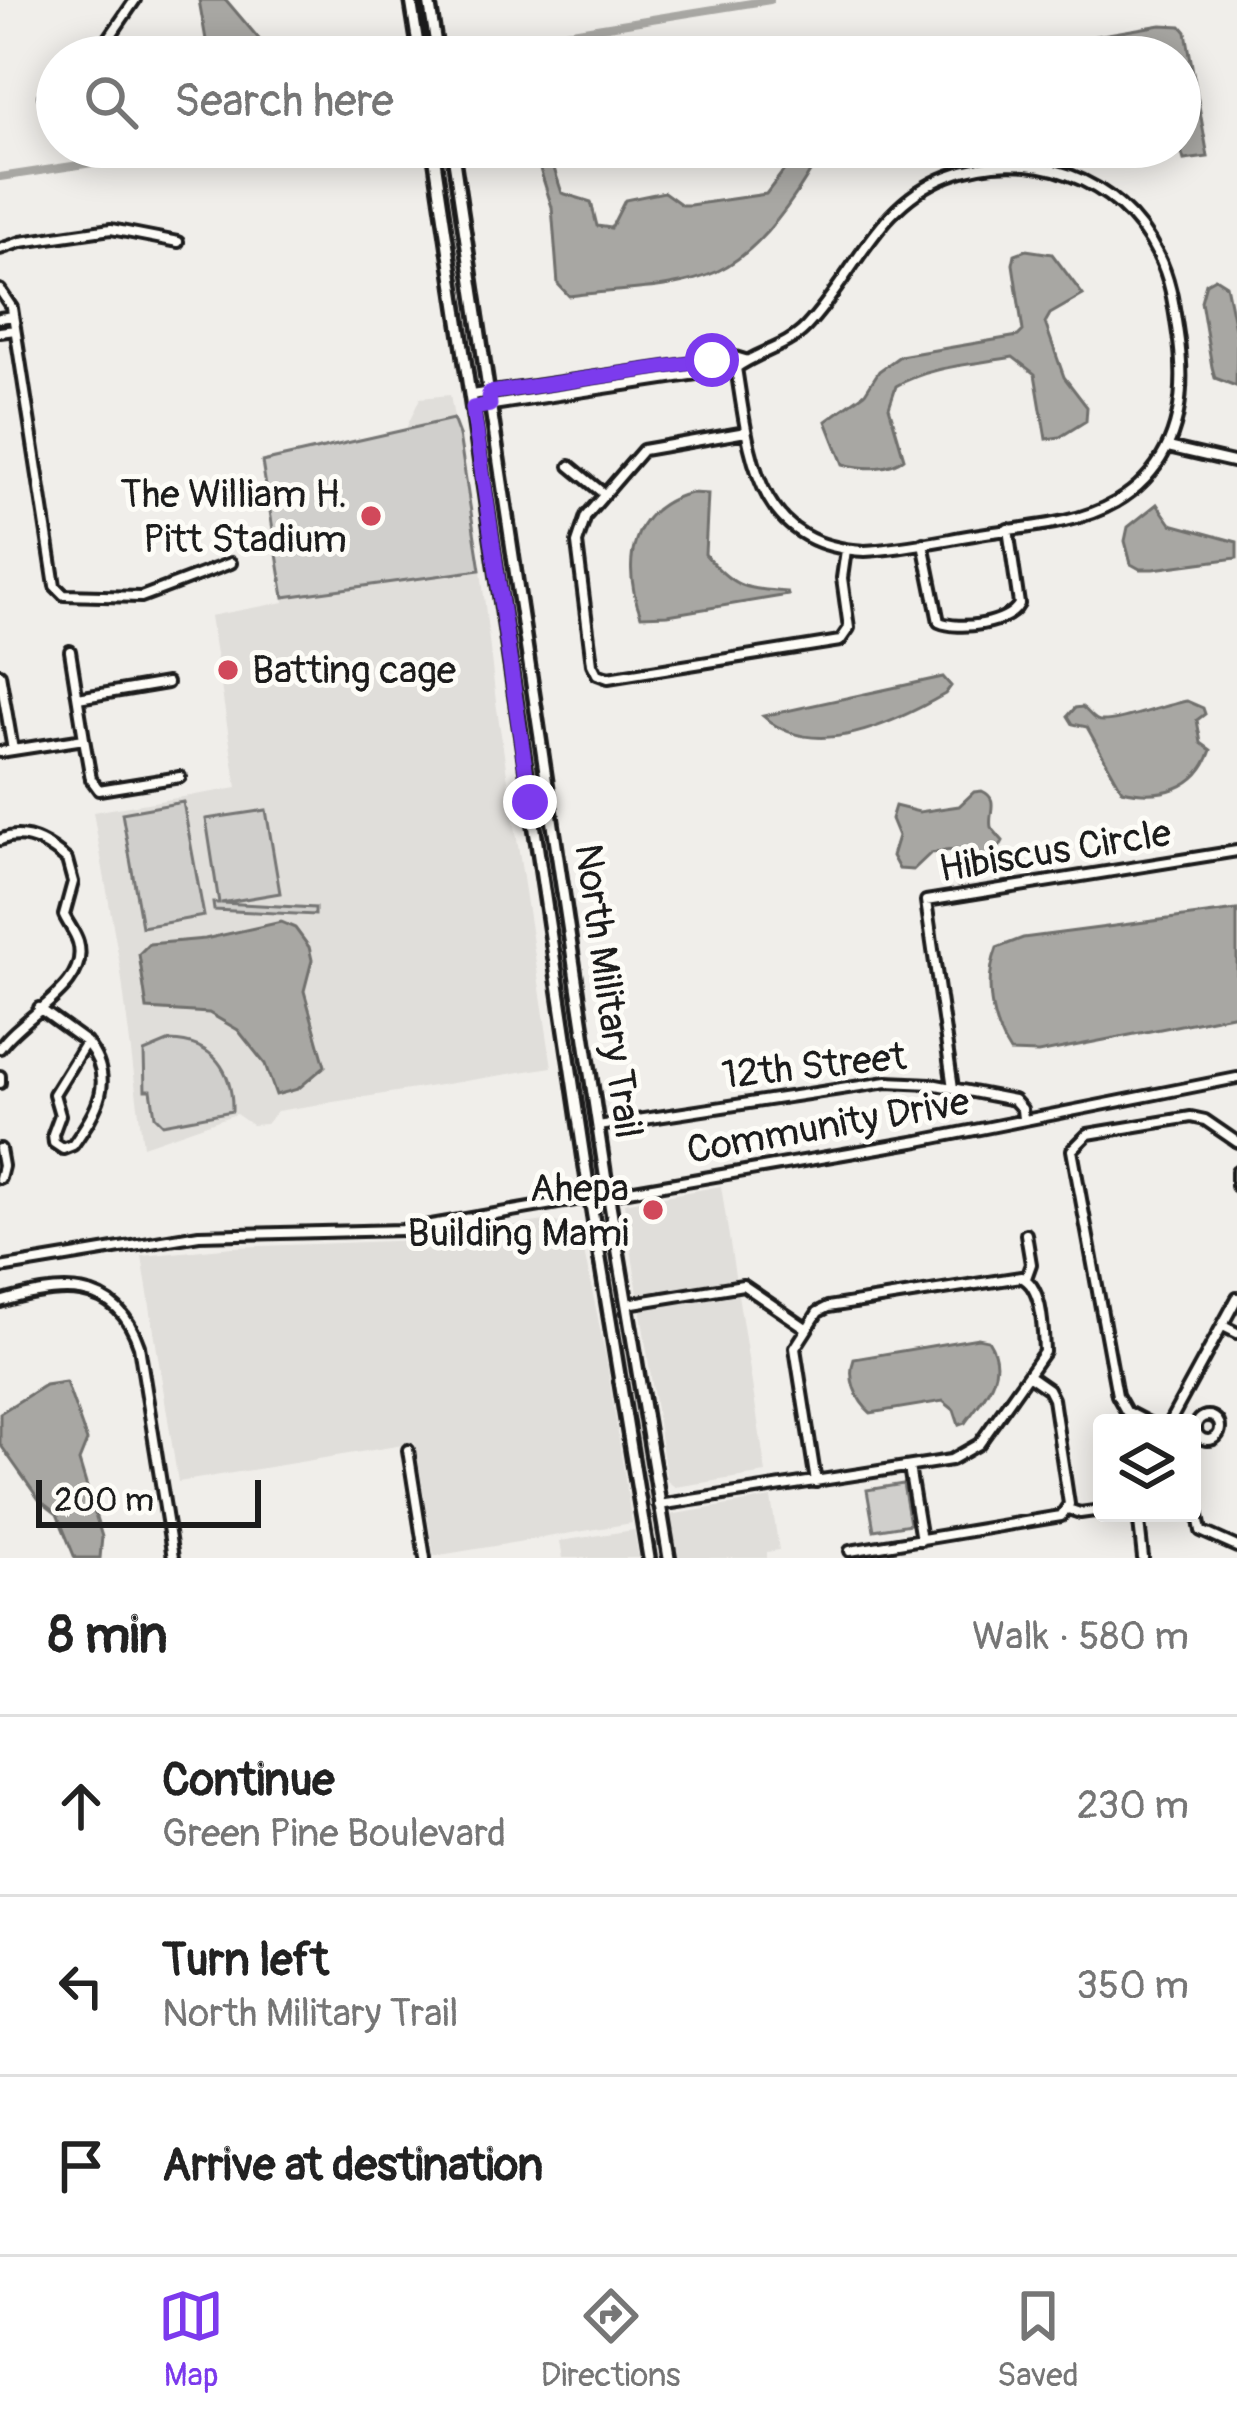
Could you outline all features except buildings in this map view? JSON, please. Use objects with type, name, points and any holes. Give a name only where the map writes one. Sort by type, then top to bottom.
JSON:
[{"type":"main road","points":[[411,0],[417,36]]},
{"type":"main road","points":[[429,0],[435,36]]},
{"type":"main road","name":"North Military Trail","points":[[437,168],[590,1198],[650,1558]]},
{"type":"main road","name":"North Military Trail","points":[[455,168],[598,1126],[669,1558]]},
{"type":"main road","points":[[530,802],[549,799]]},
{"type":"main road","points":[[637,1487],[647,1500],[659,1505]]},
{"type":"main road","points":[[641,1510],[663,1526]]},
{"type":"street","points":[[110,36],[135,0]]},
{"type":"street","points":[[490,399],[736,368],[777,349],[807,326],[884,220],[920,190],[979,168]]},
{"type":"street","points":[[736,368],[754,473],[776,510],[804,535],[846,550],[876,550],[1078,518],[1116,502],[1147,476],[1168,447],[1180,414],[1184,385],[1173,298],[1146,234],[1121,206],[1090,183],[1048,168]]},
{"type":"street","points":[[0,249],[111,229],[178,242]]},
{"type":"street","points":[[0,290],[14,324],[55,586],[64,595],[141,598],[231,562]]},
{"type":"street","points":[[0,318],[14,324]]},
{"type":"street","points":[[0,330],[14,324]]},
{"type":"street","points":[[472,402],[735,357],[747,361]]},
{"type":"street","points":[[746,432],[647,448],[634,457],[583,521],[576,554],[597,674],[608,679],[840,640],[849,628],[842,578],[846,550]]},
{"type":"street","points":[[1168,447],[1237,464]]},
{"type":"street","points":[[570,466],[604,494]]},
{"type":"street","points":[[923,543],[934,612],[940,622],[949,627],[1005,618],[1015,614],[1019,604],[1008,529]]},
{"type":"street","points":[[70,651],[91,779],[100,790],[180,777]]},
{"type":"street","points":[[0,674],[13,750]]},
{"type":"street","points":[[78,698],[167,683]]},
{"type":"street","points":[[0,752],[84,739]]},
{"type":"street","points":[[0,1048],[39,1007],[65,988],[78,968],[79,945],[64,915],[73,876],[63,856],[27,836],[1,841]]},
{"type":"street","name":"Hibiscus Circle","points":[[953,1088],[926,901],[1237,851]]},
{"type":"street","points":[[39,1007],[86,1042],[100,1064],[102,1095],[96,1112],[74,1145],[63,1149],[54,1143],[52,1134],[60,1120],[55,1088],[86,1042]]},
{"type":"street","name":"Community Drive","points":[[0,1268],[199,1234],[402,1230],[919,1142],[1237,1078]]},
{"type":"street","name":"12th Street","points":[[598,1126],[864,1083],[909,1082],[1014,1100],[1023,1119]]},
{"type":"street","points":[[1132,1414],[1117,1395],[1072,1150],[1088,1134],[1184,1118],[1205,1120],[1237,1142]]},
{"type":"street","points":[[0,1149],[0,1178]]},
{"type":"street","points":[[1237,1172],[1237,1186]]},
{"type":"street","points":[[1026,1234],[1031,1264],[1026,1278]]},
{"type":"street","points":[[816,1482],[795,1353],[806,1328],[827,1307],[1026,1278]]},
{"type":"street","points":[[659,1505],[951,1460],[971,1451],[1044,1347],[1035,1290],[1026,1278]]},
{"type":"street","points":[[627,1304],[742,1286],[806,1328]]},
{"type":"street","points":[[0,1302],[48,1290],[76,1289],[106,1300],[130,1325],[139,1346],[173,1558]]},
{"type":"street","points":[[1174,1414],[1237,1298]]},
{"type":"street","points":[[1223,1326],[1237,1333]]},
{"type":"street","points":[[1028,1375],[1048,1389],[1053,1399],[1068,1509]]},
{"type":"street","points":[[408,1450],[425,1558]]},
{"type":"street","points":[[909,1467],[921,1540]]},
{"type":"street","points":[[1068,1509],[1080,1514],[1093,1512]]},
{"type":"street","points":[[850,1551],[1056,1518],[1068,1509]]},
{"type":"street","points":[[1139,1522],[1143,1558]]},
{"type":"street","points":[[1199,1522],[1201,1531],[1237,1546]]},
{"type":"shaded area","points":[[199,0],[226,0],[256,36],[205,36]]},
{"type":"shaded area","points":[[1161,25],[1181,26],[1187,36],[1096,36]]},
{"type":"shaded area","points":[[1201,117],[1208,157],[1201,158]]},
{"type":"shaded area","points":[[540,168],[554,168],[562,193],[591,202],[597,226],[611,228],[625,200],[664,192],[690,205],[766,194],[786,168],[812,168],[779,218],[749,250],[716,272],[681,283],[569,296],[558,284],[552,207]]},
{"type":"shaded area","points":[[1026,250],[1052,254],[1083,295],[1050,314],[1045,323],[1064,377],[1087,407],[1086,421],[1060,437],[1046,439],[1035,374],[1013,357],[953,367],[896,386],[889,407],[904,458],[875,468],[843,464],[826,421],[865,393],[879,371],[900,356],[1018,336],[1023,331],[1013,264],[1015,254]]},
{"type":"shaded area","points":[[1215,278],[1226,285],[1237,338],[1236,386],[1215,378],[1212,367],[1201,301],[1206,283]]},
{"type":"shaded area","points":[[450,395],[481,570],[496,702],[552,1067],[277,1111],[266,1124],[252,1125],[236,1114],[143,1146],[120,965],[93,812],[237,788],[210,616],[284,602],[261,460],[405,431],[420,398]]},
{"type":"shaded area","name":"The William H. Pitt Stadium","points":[[453,419],[480,570],[284,597],[262,462]]},
{"type":"shaded area","points":[[691,493],[708,494],[705,554],[715,566],[741,585],[788,595],[641,616],[632,576],[636,540],[655,511]]},
{"type":"shaded area","points":[[1157,504],[1171,524],[1237,542],[1237,558],[1153,569],[1131,564],[1125,541],[1128,527]]},
{"type":"shaded area","points":[[943,677],[951,686],[945,694],[855,733],[806,736],[783,730],[763,716]]},
{"type":"shaded area","points":[[1187,701],[1203,708],[1205,714],[1197,720],[1201,743],[1211,750],[1197,774],[1164,792],[1122,790],[1087,727],[1073,724],[1068,716],[1082,707],[1097,720],[1113,720]]},
{"type":"shaded area","points":[[982,791],[992,802],[991,827],[1003,841],[994,857],[987,859],[966,848],[931,853],[913,870],[899,869],[892,856],[898,836],[891,819],[895,806],[919,812],[959,806]]},
{"type":"shaded area","points":[[183,802],[204,916],[142,927],[122,813]]},
{"type":"shaded area","points":[[266,810],[280,893],[221,903],[315,908],[315,915],[214,910],[213,903],[219,903],[206,819]]},
{"type":"shaded area","points":[[1237,910],[1237,1014],[1038,1053],[1010,1052],[991,1002],[997,948],[1023,938]]},
{"type":"shaded area","points":[[281,922],[295,928],[309,947],[312,960],[304,991],[325,1066],[298,1089],[276,1095],[265,1064],[238,1030],[209,1013],[147,1009],[139,954],[149,944],[205,939]]},
{"type":"shaded area","points":[[170,1041],[198,1047],[218,1061],[229,1083],[232,1111],[163,1124],[155,1116],[151,1090],[145,1090],[144,1052]]},
{"type":"shaded area","points":[[721,1186],[766,1473],[675,1487],[667,1481],[624,1203]]},
{"type":"shaded area","points":[[551,1220],[580,1232],[606,1357],[632,1523],[434,1556],[415,1443],[178,1482],[142,1256],[233,1247],[419,1240]]},
{"type":"shaded area","points":[[988,1340],[994,1352],[995,1373],[965,1423],[959,1425],[954,1410],[943,1401],[871,1413],[857,1395],[852,1381],[854,1359]]},
{"type":"shaded area","points":[[66,1382],[87,1441],[79,1461],[102,1537],[100,1558],[75,1558],[57,1514],[40,1501],[0,1444],[0,1413],[45,1385]]},
{"type":"shaded area","points":[[903,1484],[910,1524],[874,1530],[867,1490]]},
{"type":"shaded area","points":[[771,1498],[779,1550],[767,1552],[767,1558],[676,1558],[669,1515]]},
{"type":"shaded area","points":[[634,1530],[639,1558],[563,1558],[560,1541]]},
{"type":"waterway","points":[[546,36],[770,0]]},
{"type":"waterway","points":[[0,177],[59,168]]},
{"type":"place","name":"The William H. Pitt Stadium","points":[[371,516]]},
{"type":"place","name":"Batting cage","points":[[228,670]]},
{"type":"place","name":"Ahepa Building Mami","points":[[653,1210]]},
{"type":"route","points":[[530,802],[473,408],[490,405],[489,393],[712,360]]}]
